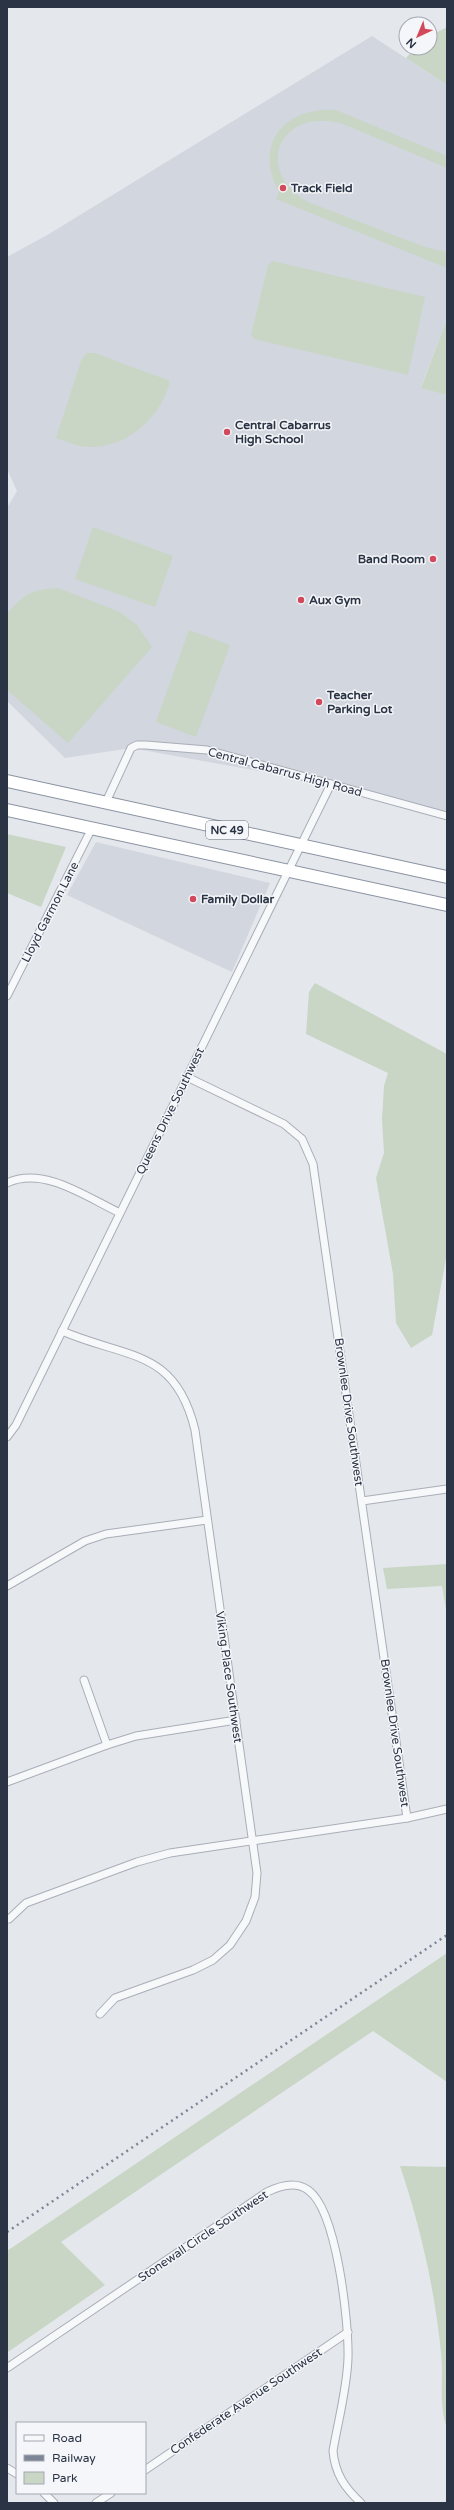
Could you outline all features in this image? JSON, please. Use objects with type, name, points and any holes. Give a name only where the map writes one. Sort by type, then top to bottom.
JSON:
[{"type":"highway","name":"NC 49","points":[[7,781],[447,877]]},
{"type":"highway","name":"NC 49","points":[[7,810],[447,905]]},
{"type":"street","name":"Central Cabarrus High Road","points":[[106,802],[131,748],[137,745],[207,750],[447,816]]},
{"type":"street","name":"Queens Drive Southwest","points":[[7,1437],[16,1425],[331,784]]},
{"type":"street","name":"Lloyd Garmon Lane","points":[[7,996],[92,828]]},
{"type":"street","name":"Brownlee Drive Southwest","points":[[187,1077],[284,1124],[295,1131],[308,1150],[313,1164],[407,1818]]},
{"type":"street","points":[[7,1183],[28,1177],[45,1178],[120,1213]]},
{"type":"street","name":"Viking Place Southwest","points":[[62,1331],[150,1362],[167,1375],[179,1388],[190,1411],[195,1430],[257,1873],[255,1897],[246,1921],[230,1945],[213,1960],[193,1970],[115,1998],[100,2014]]},
{"type":"street","points":[[362,1501],[447,1489]]},
{"type":"street","points":[[7,1586],[85,1541],[106,1534],[207,1520]]},
{"type":"street","points":[[84,1680],[107,1744]]},
{"type":"street","points":[[7,1782],[107,1744],[182,1727],[236,1720]]},
{"type":"street","points":[[9,1919],[26,1903],[137,1862],[193,1848],[253,1841],[407,1818],[447,1809]]},
{"type":"street","name":"Stonewall Circle Southwest","points":[[7,2368],[267,2192],[286,2185],[308,2190],[321,2204],[329,2227],[341,2283],[348,2332],[348,2359],[333,2451],[334,2464],[345,2487],[361,2503]]},
{"type":"street","name":"Confederate Avenue Southwest","points":[[146,2469],[348,2332]]},
{"type":"street","points":[[7,2468],[16,2473]]},
{"type":"street","points":[[45,2494],[54,2503]]},
{"type":"street","points":[[96,2503],[109,2494]]},
{"type":"shaded area","name":"Central Cabarrus High School","points":[[372,36],[398,53],[398,56],[403,56],[447,85],[447,319],[421,387],[447,395],[447,814],[331,784],[131,748],[65,758],[7,701],[7,508],[17,491],[7,469],[7,257],[49,234]]},
{"type":"shaded area","points":[[96,842],[270,883],[232,972],[67,895]]},
{"type":"green space","points":[[447,27],[447,85],[406,58],[408,56],[438,56],[438,32]]},
{"type":"green space","name":"Track Field","points":[[336,110],[447,156],[447,168],[348,126],[325,121],[306,123],[292,131],[282,142],[278,157],[280,172],[290,188],[308,202],[425,247],[447,252],[447,268],[276,199],[279,192],[272,177],[270,162],[271,149],[275,136],[283,126],[294,118],[308,112]]},
{"type":"green space","points":[[273,261],[425,297],[408,375],[254,339],[251,335],[268,265]]},
{"type":"green space","points":[[447,319],[447,395],[421,388]]},
{"type":"green space","points":[[87,353],[95,353],[170,381],[166,394],[160,405],[143,426],[120,441],[108,445],[94,447],[79,446],[56,438],[82,358]]},
{"type":"green space","points":[[93,527],[173,556],[155,607],[75,579]]},
{"type":"green space","points":[[58,588],[120,612],[137,625],[152,647],[68,743],[7,690],[7,614],[19,601],[29,594],[41,590]]},
{"type":"green space","points":[[189,630],[230,645],[196,737],[156,722]]},
{"type":"green space","points":[[7,834],[66,847],[41,907],[7,893]]},
{"type":"green space","points":[[315,983],[447,1054],[447,1253],[432,1335],[411,1348],[396,1323],[393,1274],[376,1178],[384,1153],[382,1119],[384,1086],[388,1073],[306,1034],[309,992]]},
{"type":"green space","points":[[447,1564],[447,1615],[442,1586],[387,1589],[383,1568]]},
{"type":"green space","points":[[447,1953],[447,2082],[373,2031],[61,2242],[105,2285],[8,2352],[7,2251]]},
{"type":"green space","points":[[400,2166],[447,2167],[447,2428],[444,2419],[442,2400],[441,2353],[431,2282],[414,2211]]},
{"type":"railway","points":[[7,2232],[447,1935]]},
{"type":"place","name":"Track Field","points":[[283,188]]},
{"type":"place","name":"Central Cabarrus High School","points":[[227,432]]},
{"type":"place","name":"Band Room","points":[[433,559]]},
{"type":"place","name":"Aux Gym","points":[[301,600]]},
{"type":"place","name":"Teacher Parking Lot","points":[[319,702]]},
{"type":"place","name":"Family Dollar","points":[[193,899]]}]
